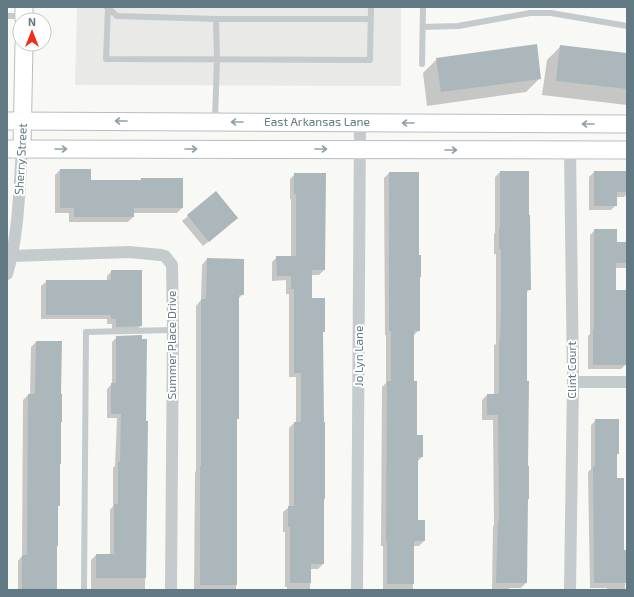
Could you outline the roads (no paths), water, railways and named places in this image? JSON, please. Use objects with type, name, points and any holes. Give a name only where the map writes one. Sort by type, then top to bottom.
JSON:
[{"type":"main road","name":"Sherry Street","points":[[15,149],[15,121],[23,52]]},
{"type":"main road","name":"East Arkansas Lane","points":[[15,121],[627,124]]},
{"type":"main road","points":[[15,149],[627,150]]},
{"type":"street","name":"Jo Lyn Lane","points":[[357,590],[360,123]]},
{"type":"street","name":"Sherry Street","points":[[7,274],[12,256],[15,149]]},
{"type":"street","name":"Clint Court","points":[[570,149],[573,382],[570,590]]},
{"type":"street","name":"Summer Place Drive","points":[[12,256],[129,252],[165,256],[172,265],[171,590]]},
{"type":"street","points":[[573,382],[627,382]]},
{"type":"lane","points":[[107,7],[116,16],[216,19],[371,19]]},
{"type":"lane","points":[[107,7],[106,59],[370,60],[371,7]]},
{"type":"lane","points":[[422,64],[423,7]]},
{"type":"lane","points":[[423,27],[458,26],[530,13],[551,12],[627,26]]},
{"type":"lane","points":[[215,122],[217,60],[216,19]]},
{"type":"lane","points":[[84,590],[86,332],[173,330]]}]
